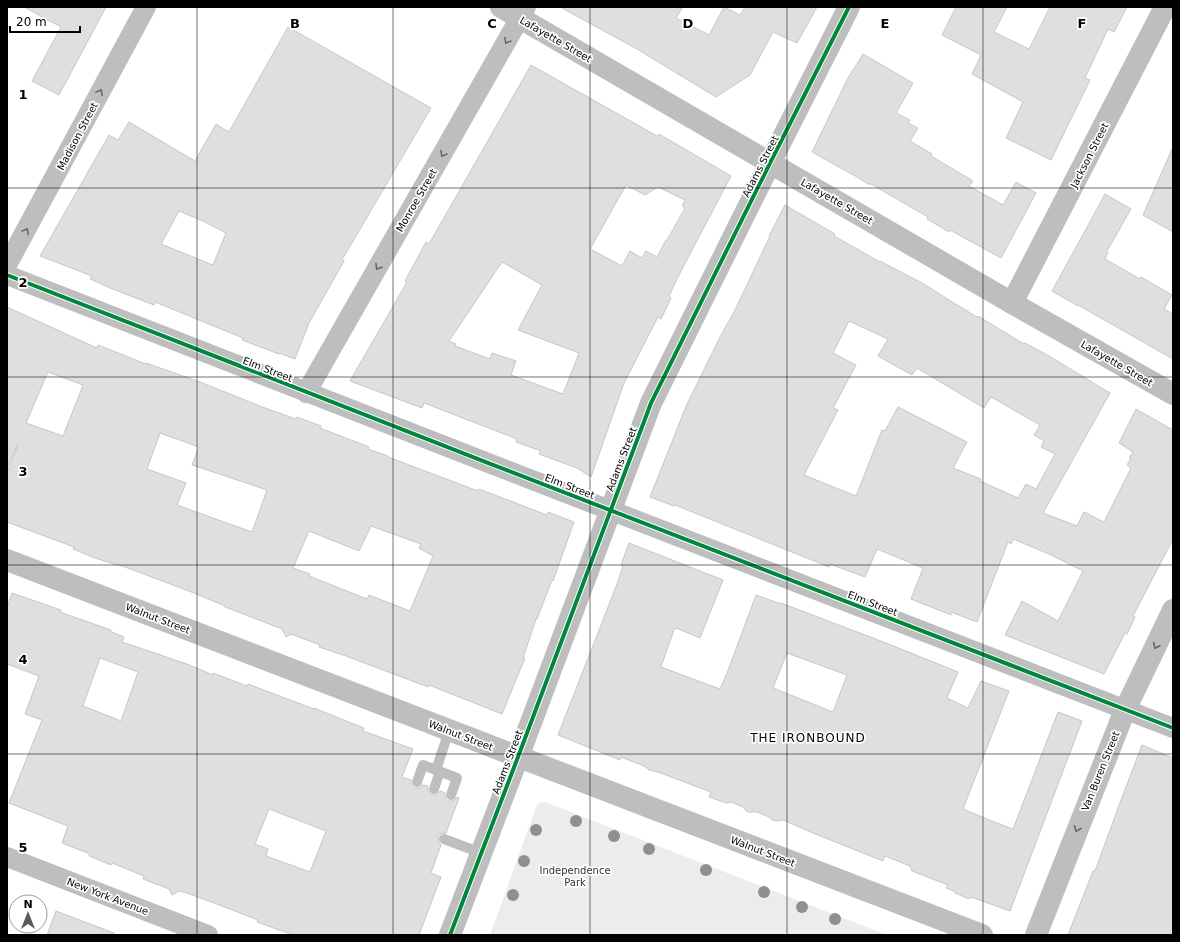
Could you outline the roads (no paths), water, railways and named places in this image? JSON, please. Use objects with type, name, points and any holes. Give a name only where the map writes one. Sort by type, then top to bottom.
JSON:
[{"type":"street","name":"Madison Street","points":[[7,265],[146,7]]},
{"type":"street","name":"Lafayette Street","points":[[501,7],[523,12],[770,163],[1173,394]]},
{"type":"street","name":"Adams Street","points":[[450,935],[651,403],[849,7]]},
{"type":"street","name":"Jackson Street","points":[[1012,303],[1165,7]]},
{"type":"street","name":"Monroe Street","points":[[306,393],[523,12]]},
{"type":"street","name":"Elm Street","points":[[7,275],[306,393],[1173,728]]},
{"type":"street","name":"Walnut Street","points":[[7,560],[982,935]]},
{"type":"street","name":"Van Buren Street","points":[[1036,935],[1125,710],[1173,610]]},
{"type":"street","name":"New York Avenue","points":[[7,857],[208,935]]},
{"type":"lane","points":[[434,788],[449,731]]},
{"type":"lane","points":[[417,782],[423,765],[457,778],[451,795]]},
{"type":"lane","points":[[444,839],[481,853]]},
{"type":"district","name":"THE IRONBOUND","points":[[808,738]]},
{"type":"park label","name":"Independence Park","points":[[575,876]]}]
